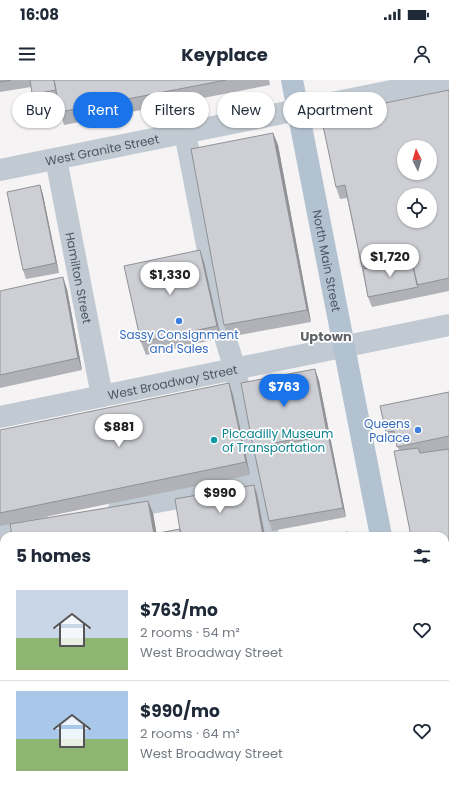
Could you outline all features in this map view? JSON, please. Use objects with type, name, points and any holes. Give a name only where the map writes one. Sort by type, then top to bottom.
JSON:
[{"type":"main road","name":"North Main Street","points":[[292,80],[294,92]]},
{"type":"main road","name":"North Main Street","points":[[301,128],[380,532]]},
{"type":"street","name":"West Granite Street","points":[[387,92],[446,80]]},
{"type":"street","name":"West Granite Street","points":[[0,170],[283,114]]},
{"type":"street","points":[[185,133],[225,337],[235,369],[267,532]]},
{"type":"street","name":"Hamilton Street","points":[[56,159],[102,396]]},
{"type":"street","points":[[57,283],[79,278]]},
{"type":"street","name":"West Broadway Street","points":[[0,417],[449,325]]},
{"type":"street","points":[[96,513],[258,483]]},
{"type":"street","points":[[0,531],[57,521]]},
{"type":"building","points":[[0,80],[11,80],[0,82]]},
{"type":"building","points":[[30,80],[54,80],[56,90],[32,92]]},
{"type":"building","points":[[54,80],[226,80],[164,92],[141,92],[141,96],[133,98],[133,92],[73,92],[73,109],[65,111],[65,92],[56,92]]},
{"type":"building","points":[[449,90],[449,278],[417,285],[411,257],[362,267],[345,185],[336,187],[324,128],[387,128],[387,103]]},
{"type":"building","points":[[273,133],[307,310],[224,325],[191,149]]},
{"type":"building","points":[[40,185],[56,263],[23,270],[7,192]]},
{"type":"building","points":[[200,250],[217,326],[141,342],[124,266]]},
{"type":"building","points":[[411,259],[418,287],[368,297],[363,269]]},
{"type":"building","points":[[63,277],[78,358],[0,375],[0,291]]},
{"type":"building","points":[[315,369],[327,433],[253,447],[241,383]]},
{"type":"building","points":[[229,383],[246,462],[0,513],[0,430]]},
{"type":"building","points":[[449,392],[449,436],[397,447],[394,431],[386,432],[380,406]]},
{"type":"building","points":[[328,435],[343,508],[269,521],[254,450]]},
{"type":"building","points":[[418,448],[420,453],[449,449],[449,532],[410,532],[394,451]]},
{"type":"building","points":[[254,485],[262,532],[180,532],[175,499]]},
{"type":"building","points":[[148,501],[154,532],[11,532],[10,524]]},
{"type":"building","points":[[180,529],[180,532],[164,532]]},
{"type":"place","name":"Sassy Consignment and Sales","points":[[179,321]]},
{"type":"place","name":"Queens Palace","points":[[418,430]]},
{"type":"place","name":"Piccadilly Museum of Transportation","points":[[214,440]]},
{"type":"district","name":"Uptown","points":[[326,336]]}]
